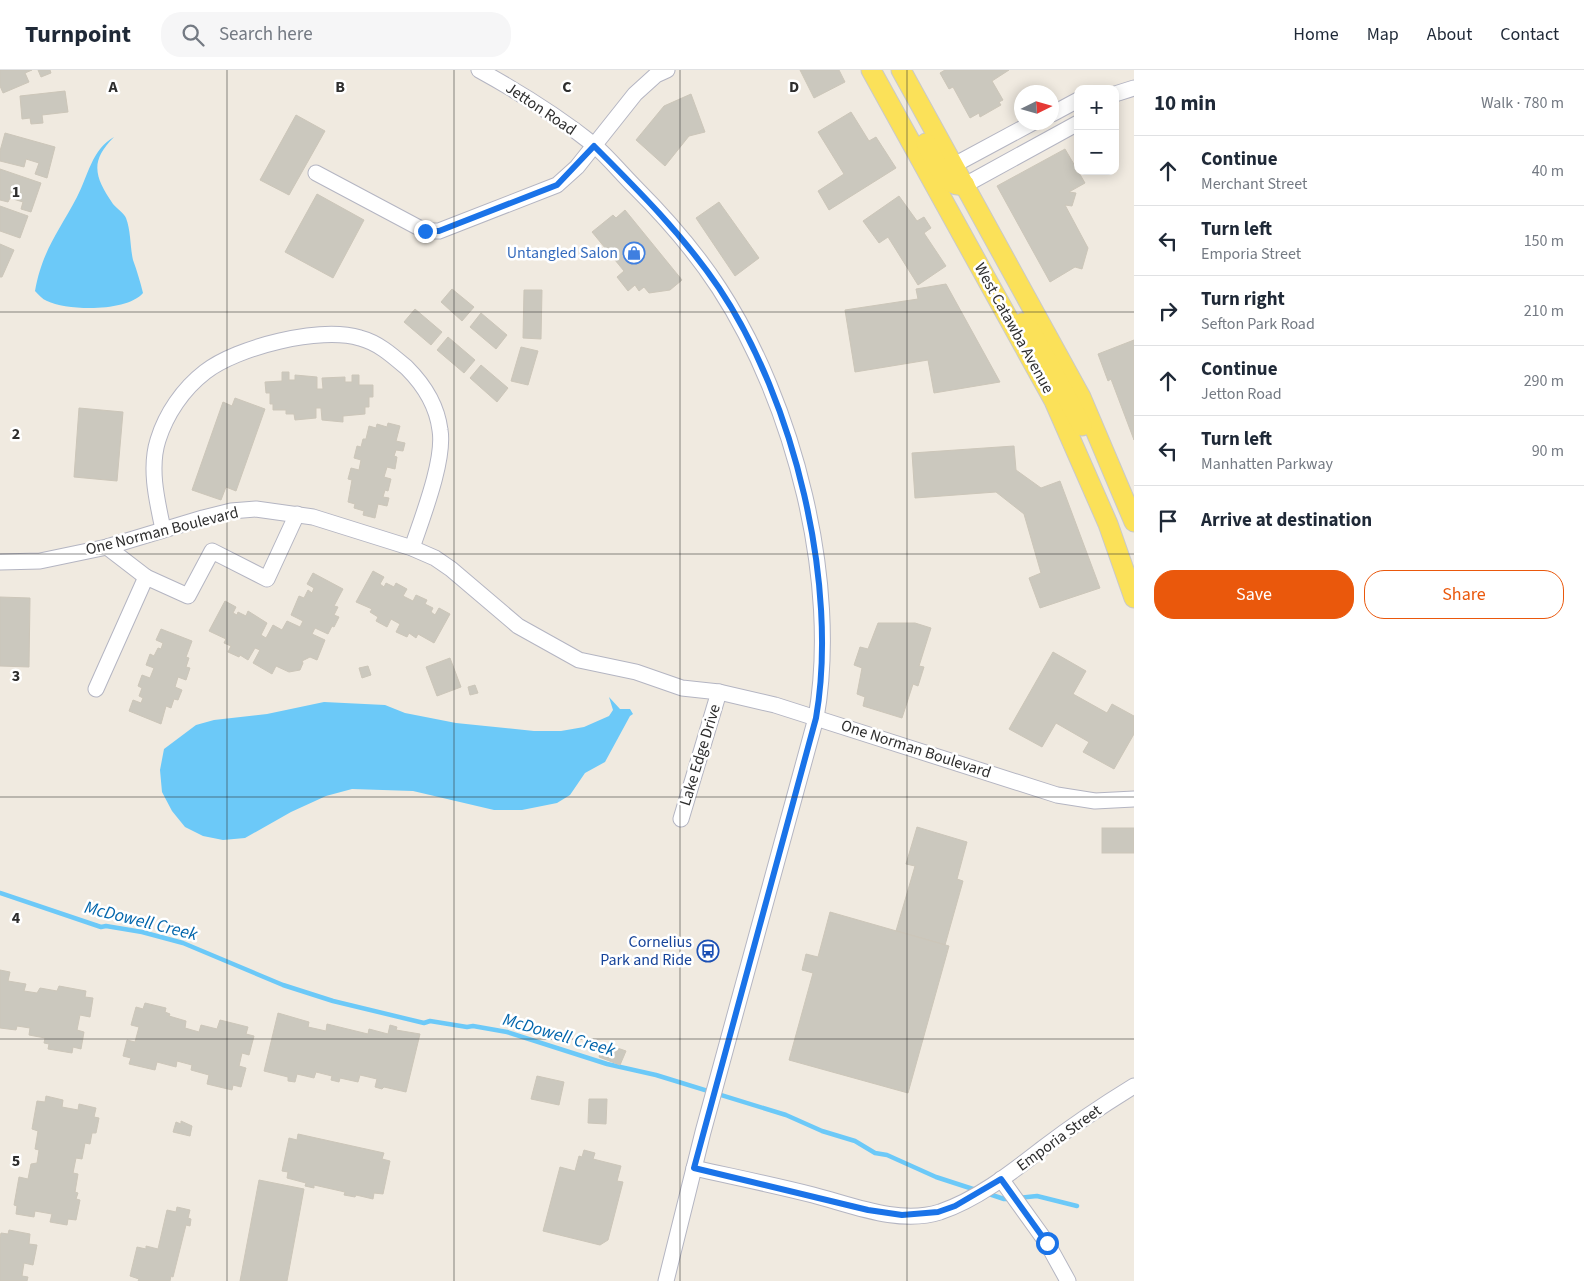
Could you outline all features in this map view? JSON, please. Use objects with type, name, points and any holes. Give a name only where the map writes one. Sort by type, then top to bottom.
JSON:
[{"type":"main road","name":"West Catawba Avenue","points":[[871,70],[1015,327],[1054,401],[1083,464],[1134,598]]},
{"type":"main road","points":[[876,70],[890,83],[947,179],[955,185],[965,185]]},
{"type":"main road","name":"West Catawba Avenue","points":[[901,70],[1049,335],[1081,397],[1134,522]]},
{"type":"main road","points":[[1015,327],[1022,323],[1031,330],[1082,427],[1108,457]]},
{"type":"street","name":"Jetton Road","points":[[479,70],[533,102],[594,146],[670,223],[733,310],[771,391],[802,486],[817,562],[823,660],[822,685],[816,718],[694,1168],[666,1281]]},
{"type":"street","points":[[316,173],[425,231],[439,231],[557,185],[594,146],[635,94],[656,75],[667,70]]},
{"type":"street","points":[[1119,93],[1134,88]]},
{"type":"street","points":[[1059,110],[1074,102]]},
{"type":"street","points":[[965,185],[1074,125]]},
{"type":"street","points":[[954,165],[1019,130]]},
{"type":"street","points":[[163,529],[154,474],[157,449],[167,416],[177,400],[205,372],[248,352],[295,338],[338,334],[359,337],[375,343],[393,356],[414,375],[427,392],[436,412],[441,432],[439,452],[427,504],[412,548]]},
{"type":"street","name":"One Norman Boulevard","points":[[0,562],[40,561],[107,547],[163,529],[240,510],[256,509],[297,514],[412,548],[451,569],[518,626],[579,660],[636,672],[682,688],[719,692],[775,705],[1057,795],[1095,801],[1134,800]]},
{"type":"street","points":[[107,547],[146,577],[188,596],[212,551],[267,579],[297,514]]},
{"type":"street","points":[[96,689],[146,577]]},
{"type":"street","name":"Lake Edge Drive","points":[[681,819],[719,692]]},
{"type":"street","name":"Emporia Street","points":[[694,1168],[868,1210],[902,1215],[938,1212],[955,1206],[1001,1179],[1097,1108],[1134,1086]]},
{"type":"street","points":[[1001,1179],[1047,1243],[1068,1281]]},
{"type":"water","points":[[114,137],[101,154],[97,170],[102,186],[113,204],[126,218],[133,260],[143,293],[124,304],[111,307],[69,307],[47,301],[35,291],[42,264],[100,148]]},
{"type":"water","points":[[609,697],[620,709],[630,709],[633,714],[630,716],[605,762],[585,773],[570,795],[557,803],[522,810],[494,810],[413,791],[352,789],[326,796],[291,812],[245,838],[223,840],[203,836],[185,827],[172,811],[162,792],[160,770],[164,749],[196,725],[214,720],[267,714],[324,702],[385,705],[405,713],[456,723],[534,731],[561,731],[584,727],[609,716],[613,710]]},
{"type":"building","points":[[0,70],[32,70],[25,73],[29,82],[3,93],[0,86]]},
{"type":"building","points":[[38,70],[50,70],[51,73],[41,77]]},
{"type":"building","points":[[800,70],[839,70],[845,82],[814,98]]},
{"type":"building","points":[[945,70],[1009,70],[992,81],[1003,100],[999,102],[1001,105],[980,117],[979,113],[970,118],[953,87],[949,89],[940,73]]},
{"type":"building","points":[[65,91],[68,112],[42,115],[43,123],[31,124],[30,118],[22,119],[20,96]]},
{"type":"building","points":[[691,94],[705,132],[689,136],[665,166],[636,140],[664,106]]},
{"type":"building","points":[[851,112],[869,141],[876,137],[896,168],[829,210],[818,191],[844,174],[818,132]]},
{"type":"building","points":[[296,115],[325,131],[289,195],[260,180]]},
{"type":"building","points":[[5,133],[55,147],[47,178],[35,174],[39,163],[26,159],[24,167],[0,161],[0,151]]},
{"type":"building","points":[[1065,149],[1074,164],[1074,175],[1080,175],[1085,183],[1069,192],[1076,193],[1072,206],[1065,205],[1088,248],[1082,269],[1075,267],[1050,282],[997,186]]},
{"type":"building","points":[[0,169],[41,183],[31,212],[21,209],[23,202],[10,198],[8,202],[0,200]]},
{"type":"building","points":[[317,194],[364,220],[333,278],[285,252]]},
{"type":"building","points":[[899,196],[917,221],[924,217],[931,228],[924,233],[946,266],[918,285],[888,237],[879,243],[863,221]]},
{"type":"building","points":[[719,202],[759,258],[735,276],[696,218]]},
{"type":"building","points":[[0,206],[28,216],[20,238],[0,231]]},
{"type":"building","points":[[625,210],[682,280],[670,290],[649,293],[644,287],[639,291],[635,285],[628,291],[617,277],[624,271],[592,232],[613,215],[616,218]]},
{"type":"building","points":[[0,244],[14,250],[2,277],[0,277]]},
{"type":"building","points":[[946,284],[1000,382],[934,393],[928,360],[855,372],[845,310],[918,299],[916,289]]},
{"type":"building","points":[[452,289],[474,307],[462,321],[441,302]]},
{"type":"building","points":[[524,290],[542,290],[541,339],[523,338]]},
{"type":"building","points":[[415,309],[442,332],[431,345],[404,322]]},
{"type":"building","points":[[481,313],[507,335],[496,349],[470,327]]},
{"type":"building","points":[[448,337],[475,360],[464,373],[437,350]]},
{"type":"building","points":[[1134,340],[1134,440],[1111,379],[1108,381],[1098,354]]},
{"type":"building","points":[[521,347],[538,351],[528,385],[511,381]]},
{"type":"building","points":[[481,365],[508,388],[497,402],[470,378]]},
{"type":"building","points":[[282,372],[289,372],[289,380],[295,380],[295,375],[317,377],[317,389],[323,389],[322,378],[345,377],[345,382],[352,382],[352,375],[359,375],[359,385],[373,385],[373,397],[369,397],[369,407],[365,407],[365,414],[343,416],[343,422],[322,420],[321,408],[316,408],[316,418],[295,420],[294,414],[286,414],[286,410],[273,410],[273,404],[270,404],[270,393],[266,393],[265,382],[282,381]]},
{"type":"building","points":[[235,398],[265,409],[236,491],[226,487],[221,500],[192,490],[223,402],[232,406]]},
{"type":"building","points":[[79,408],[123,412],[117,481],[74,477]]},
{"type":"building","points":[[388,423],[400,426],[396,441],[405,443],[403,451],[396,450],[394,456],[397,457],[395,469],[387,467],[384,477],[391,479],[388,491],[385,490],[383,497],[389,498],[387,506],[378,504],[375,518],[363,515],[364,511],[354,508],[355,504],[348,502],[352,480],[348,479],[351,468],[359,470],[361,460],[354,458],[357,446],[361,447],[363,439],[366,439],[369,426],[376,428],[377,424],[387,427]]},
{"type":"building","points":[[1014,446],[1016,470],[1041,488],[1060,481],[1100,588],[1040,608],[1029,578],[1041,573],[1024,514],[996,492],[915,498],[912,453]]},
{"type":"building","points":[[373,571],[384,577],[380,584],[384,587],[386,583],[394,587],[396,583],[407,589],[403,596],[413,601],[416,595],[427,600],[425,604],[433,608],[431,612],[435,615],[439,608],[450,614],[434,643],[418,634],[416,638],[409,633],[407,637],[396,632],[400,624],[391,619],[387,627],[376,621],[378,617],[370,612],[372,609],[356,602]]},
{"type":"building","points":[[313,573],[343,589],[334,606],[338,607],[334,615],[339,617],[334,627],[332,626],[328,634],[315,628],[312,634],[325,640],[317,660],[310,657],[302,661],[300,670],[289,672],[276,666],[272,674],[253,663],[260,650],[255,648],[248,660],[240,655],[239,657],[228,652],[231,646],[224,643],[226,639],[209,631],[225,601],[236,607],[233,613],[237,615],[238,612],[246,616],[248,611],[267,623],[261,635],[266,638],[273,625],[282,630],[287,621],[300,627],[303,621],[291,615],[299,596],[304,598],[308,590],[312,593],[314,588],[307,584]]},
{"type":"building","points":[[0,597],[30,598],[29,667],[0,666]]},
{"type":"building","points":[[878,623],[915,623],[931,628],[919,666],[924,667],[918,686],[913,684],[902,718],[863,706],[865,697],[857,694],[862,668],[854,665],[860,647],[868,649]]},
{"type":"building","points":[[161,629],[192,641],[186,657],[189,658],[186,667],[190,668],[186,680],[178,677],[175,687],[182,690],[178,700],[174,699],[171,708],[166,706],[161,724],[129,711],[133,700],[141,703],[143,698],[139,696],[142,688],[138,686],[142,675],[150,678],[154,668],[146,665],[150,654],[154,656],[158,648],[161,649],[163,643],[156,640]]},
{"type":"building","points":[[1053,652],[1086,671],[1073,694],[1107,713],[1112,704],[1134,716],[1134,734],[1114,769],[1083,752],[1089,742],[1056,723],[1042,747],[1009,729]]},
{"type":"building","points":[[450,658],[461,687],[437,696],[426,667]]},
{"type":"building","points":[[368,666],[371,675],[362,678],[359,668]]},
{"type":"building","points":[[475,685],[478,693],[470,695],[468,687]]},
{"type":"building","points":[[917,827],[967,842],[957,879],[963,881],[945,945],[896,931],[915,866],[906,864]]},
{"type":"building","points":[[1102,828],[1134,828],[1134,853],[1102,853]]},
{"type":"building","points":[[830,912],[949,946],[908,1093],[789,1060],[813,973],[802,970],[806,954],[818,957]]},
{"type":"building","points":[[0,970],[10,972],[8,981],[26,984],[24,991],[37,993],[40,988],[57,991],[59,986],[86,991],[85,997],[93,998],[90,1017],[80,1015],[77,1030],[84,1032],[81,1049],[73,1047],[72,1053],[48,1049],[49,1044],[44,1043],[45,1038],[29,1035],[30,1028],[17,1026],[16,1030],[0,1028]]},
{"type":"building","points":[[145,1003],[166,1008],[165,1012],[170,1014],[169,1016],[186,1021],[185,1028],[199,1032],[201,1025],[217,1029],[220,1020],[248,1027],[246,1034],[254,1036],[249,1055],[242,1053],[239,1066],[246,1068],[241,1087],[233,1085],[232,1090],[207,1084],[209,1075],[191,1070],[192,1065],[177,1061],[176,1067],[157,1062],[155,1070],[129,1064],[131,1058],[123,1056],[127,1040],[135,1042],[139,1027],[131,1025],[136,1007],[143,1009]]},
{"type":"building","points":[[278,1013],[309,1022],[308,1027],[326,1031],[327,1024],[368,1034],[369,1029],[388,1034],[390,1025],[397,1027],[396,1030],[420,1034],[406,1092],[375,1087],[377,1079],[360,1075],[358,1082],[340,1078],[339,1082],[331,1080],[332,1076],[316,1072],[314,1078],[297,1074],[295,1082],[288,1081],[288,1077],[264,1071]]},
{"type":"building","points":[[603,1043],[626,1051],[620,1065],[599,1057]]},
{"type":"building","points":[[537,1076],[564,1082],[559,1105],[531,1099]]},
{"type":"building","points":[[46,1096],[63,1100],[62,1107],[78,1110],[79,1104],[96,1108],[94,1117],[99,1118],[96,1133],[92,1133],[90,1144],[85,1143],[82,1159],[76,1158],[73,1173],[78,1174],[75,1192],[78,1193],[76,1199],[80,1200],[76,1220],[68,1219],[67,1225],[50,1222],[52,1214],[35,1211],[34,1217],[16,1214],[17,1206],[14,1205],[19,1177],[28,1179],[31,1164],[37,1163],[39,1150],[35,1149],[38,1131],[32,1129],[37,1101],[45,1102]]},
{"type":"building","points":[[589,1099],[607,1099],[606,1124],[588,1123]]},
{"type":"building","points":[[181,1121],[192,1126],[190,1136],[173,1132],[176,1122],[181,1124]]},
{"type":"building","points":[[298,1134],[384,1153],[382,1159],[390,1161],[383,1194],[374,1193],[373,1199],[356,1195],[355,1197],[344,1195],[345,1192],[314,1185],[314,1188],[305,1186],[306,1183],[287,1178],[288,1172],[282,1171],[289,1138],[297,1140]]},
{"type":"building","points":[[584,1150],[595,1153],[593,1159],[621,1166],[617,1181],[623,1182],[608,1240],[600,1245],[543,1231],[560,1167],[575,1171],[579,1156],[582,1157]]},
{"type":"building","points":[[259,1180],[304,1189],[287,1281],[240,1281]]},
{"type":"building","points":[[177,1207],[190,1210],[188,1218],[191,1219],[190,1226],[186,1225],[173,1277],[171,1276],[170,1281],[138,1281],[139,1279],[130,1276],[137,1247],[146,1249],[146,1246],[158,1249],[167,1210],[176,1212]]},
{"type":"building","points":[[9,1230],[30,1234],[29,1244],[37,1245],[33,1265],[24,1263],[22,1276],[28,1277],[27,1281],[0,1281],[0,1237],[1,1233],[8,1234]]},
{"type":"waterway","name":"McDowell Creek","points":[[0,893],[101,927],[106,926],[142,932],[183,943],[283,985],[333,1001],[424,1023],[430,1021],[507,1032],[607,1064],[656,1075],[786,1115],[822,1131],[855,1141],[875,1153],[887,1155],[936,1177],[976,1190]]},
{"type":"waterway","name":"McDowell Creek","points":[[986,1193],[1010,1199]]},
{"type":"waterway","name":"McDowell Creek","points":[[1018,1198],[1037,1196],[1077,1206]]},
{"type":"place","name":"Untangled Salon","points":[[634,253]]},
{"type":"place","name":"Cornelius Park and Ride","points":[[708,951]]},
{"type":"route","points":[[425,231],[439,231],[557,185],[594,146],[670,223],[719,288],[733,310],[771,391],[802,486],[817,562],[822,629],[822,685],[816,718],[694,1168],[813,1195],[868,1210],[902,1215],[938,1212],[955,1206],[1001,1179],[1047,1243]]}]
